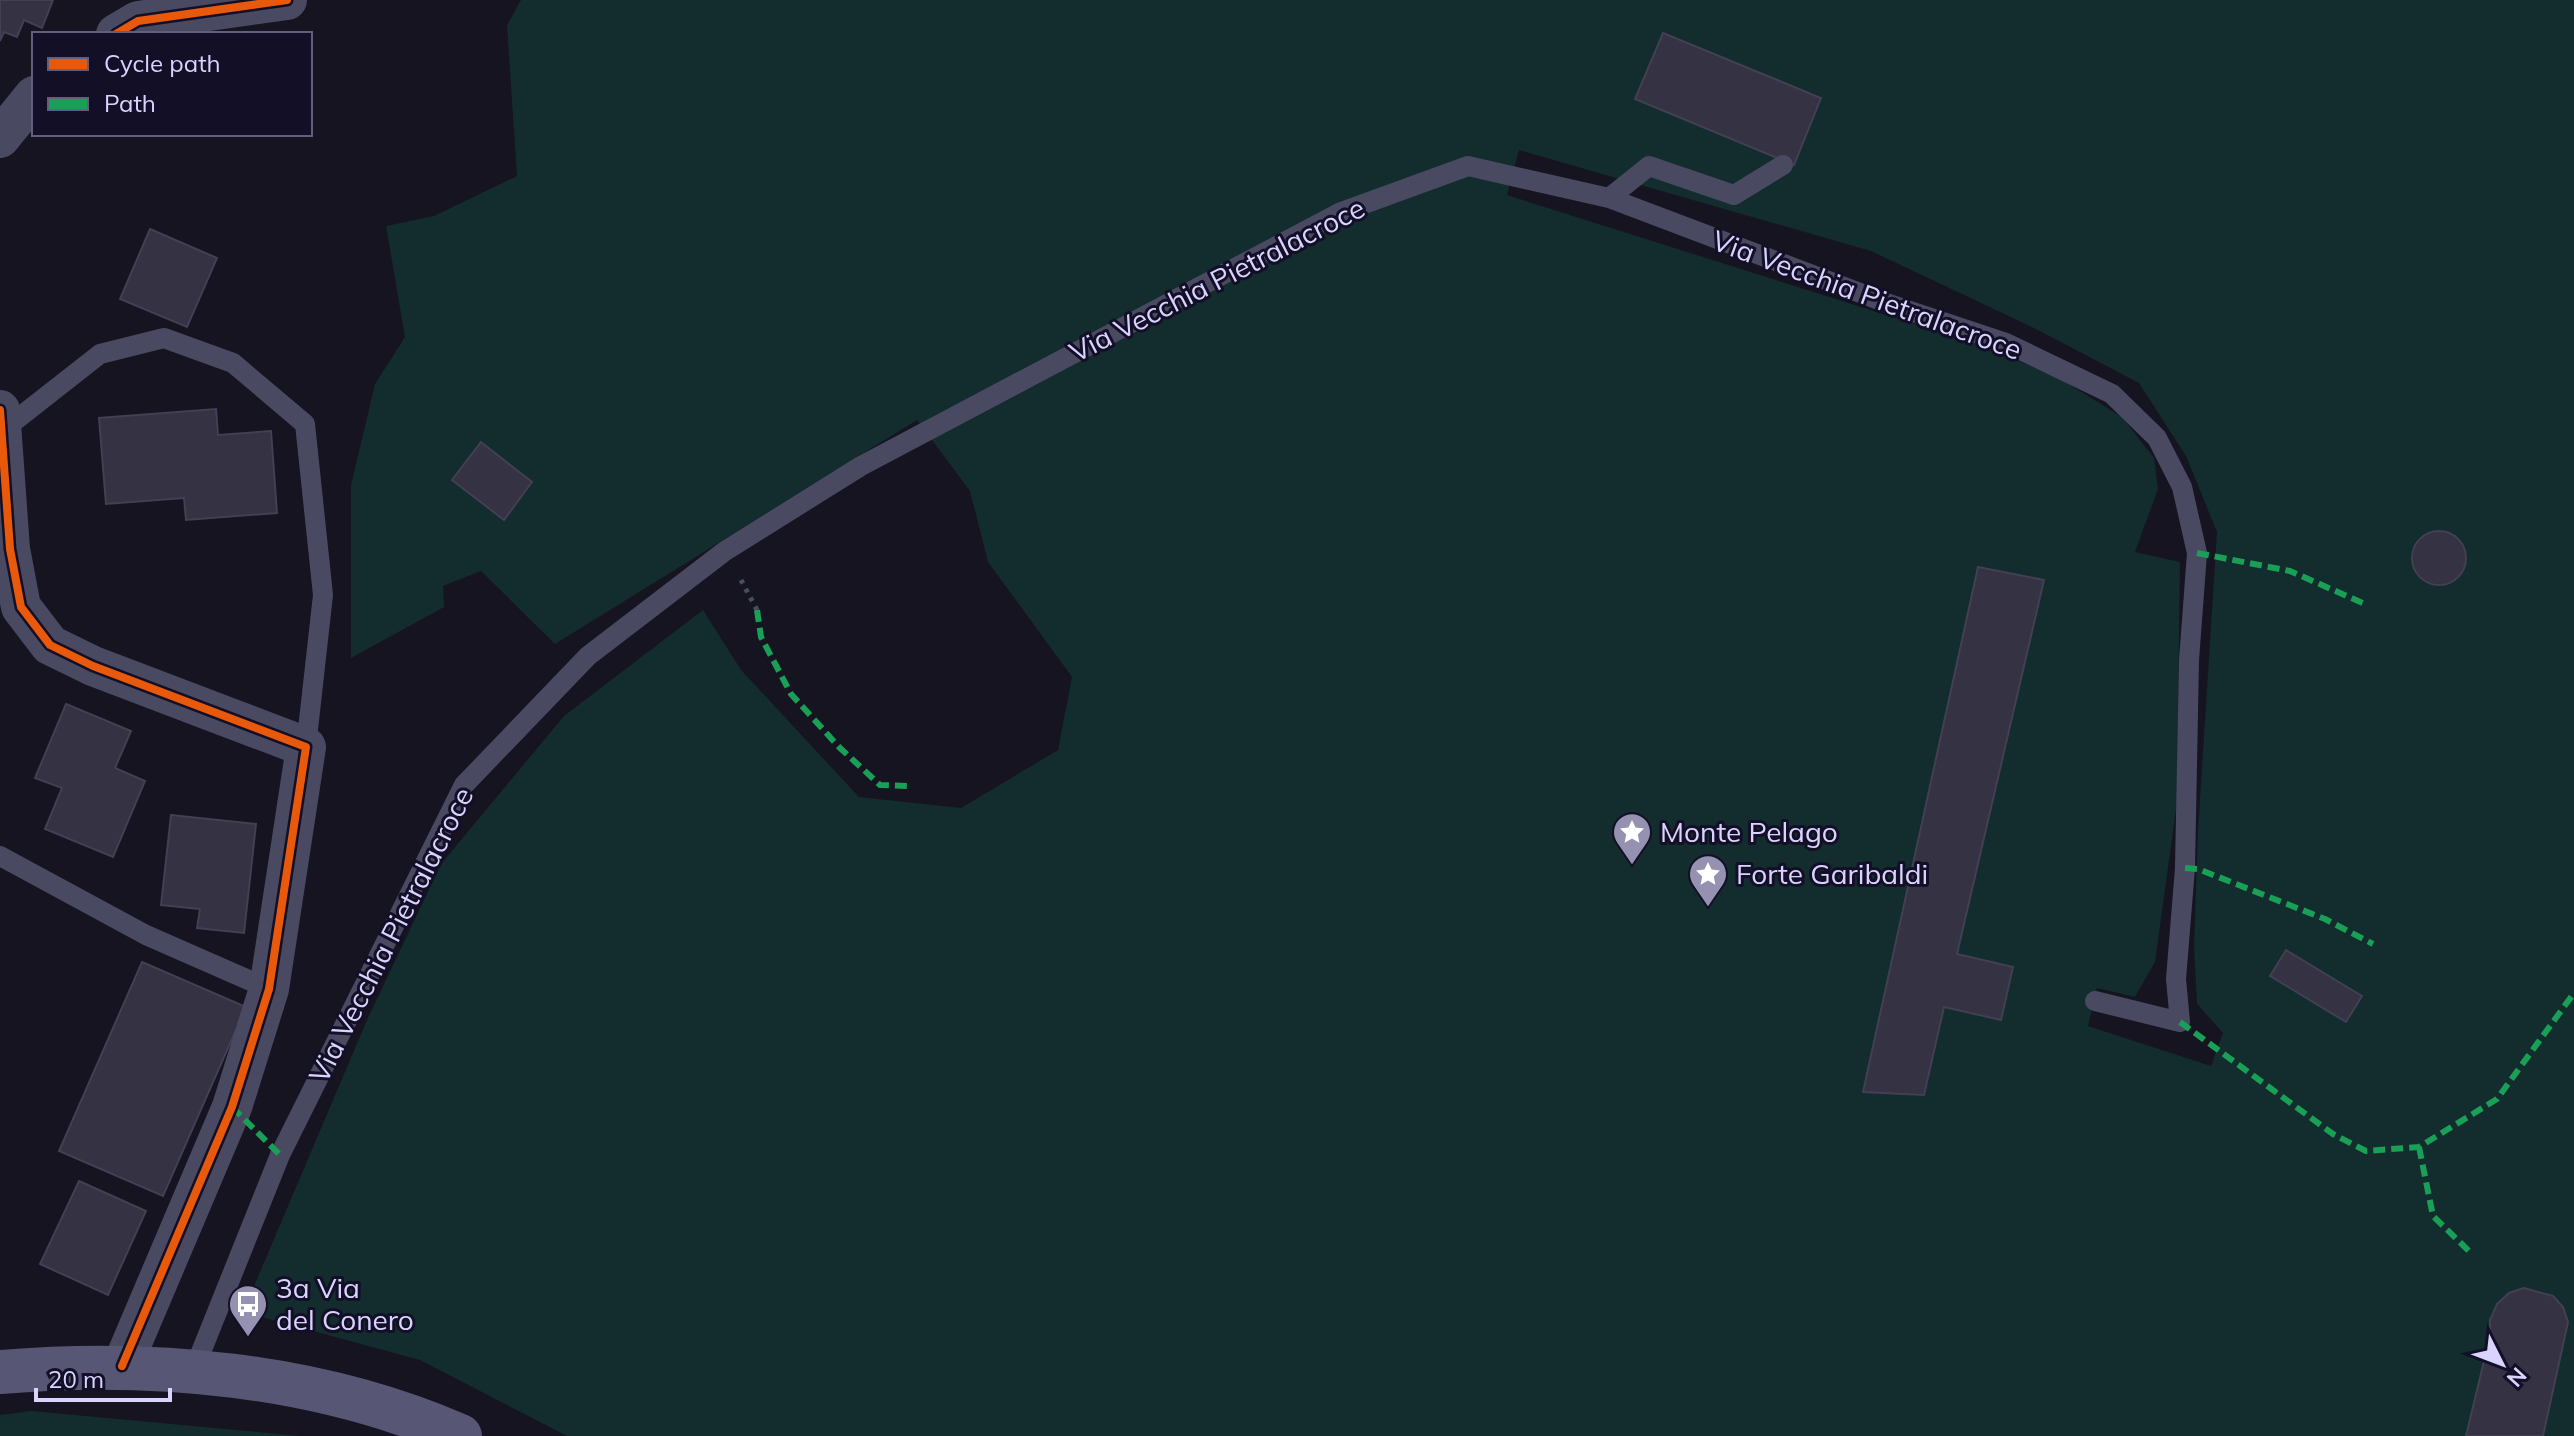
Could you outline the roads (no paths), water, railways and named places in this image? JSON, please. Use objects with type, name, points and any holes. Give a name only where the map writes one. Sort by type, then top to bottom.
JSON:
[{"type":"main road","points":[[0,1372],[122,1366],[193,1372],[313,1390],[422,1420],[460,1436]]},
{"type":"street","points":[[119,32],[138,21],[270,2]]},
{"type":"street","points":[[0,138],[32,98]]},
{"type":"street","points":[[1,421],[10,549],[21,607],[50,645],[93,666],[306,747],[269,989],[232,1107],[122,1366]]},
{"type":"lane","points":[[1609,198],[1649,166],[1734,195],[1783,165]]},
{"type":"lane","name":"Via Vecchia Pietralacroce","points":[[193,1372],[280,1155],[464,785],[588,656],[725,551],[861,466],[1339,213],[1468,166],[1609,198],[1892,305],[2006,343],[2112,394],[2157,438],[2182,487],[2197,553],[2189,660],[2185,868],[2176,979],[2180,1022],[2095,1001]]},
{"type":"lane","points":[[1,421],[100,354],[164,338],[233,363],[305,424],[323,595],[306,747]]},
{"type":"lane","points":[[0,856],[146,935],[269,989]]},
{"type":"place","name":"Monte Pelago","points":[[1632,866]]},
{"type":"place","name":"Forte Garibaldi","points":[[1708,908]]},
{"type":"place","name":"3a Via del Conero","points":[[248,1338]]}]
